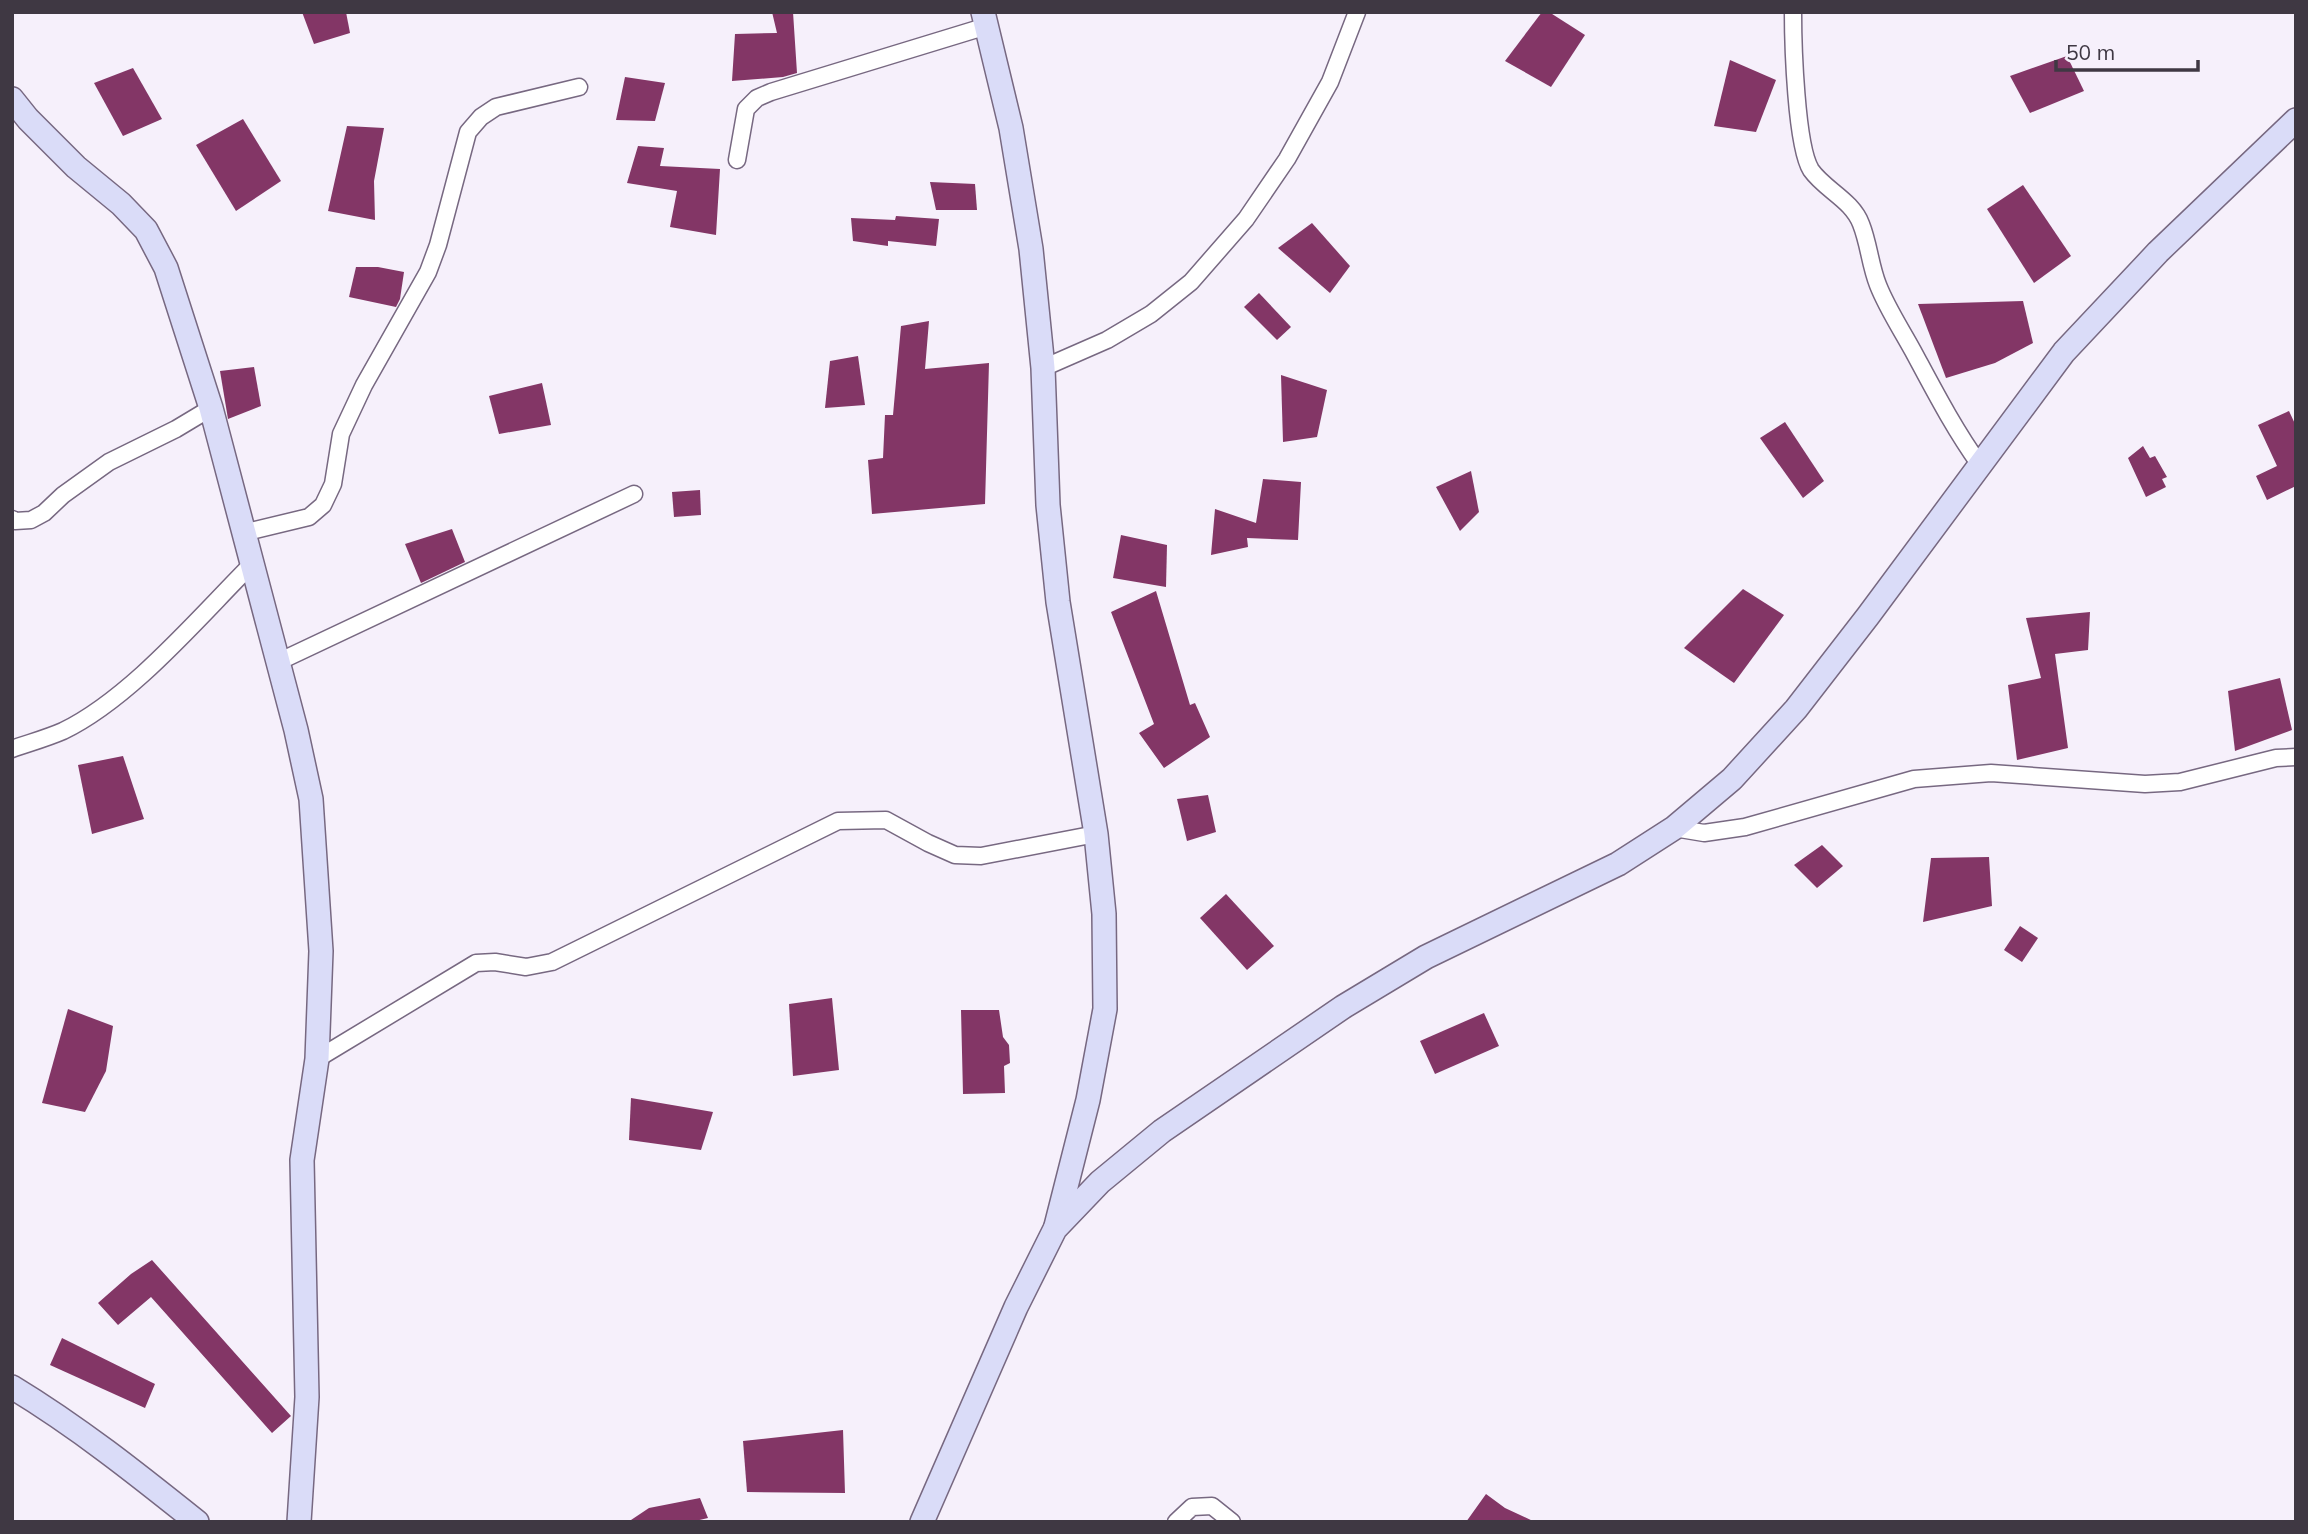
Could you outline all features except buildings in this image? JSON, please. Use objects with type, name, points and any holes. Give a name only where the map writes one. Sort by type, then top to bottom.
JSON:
[{"type":"street","points":[[1043,368],[1107,340],[1151,314],[1191,282],[1247,219],[1287,159],[1330,82],[1357,12]]},
{"type":"street","points":[[1793,12],[1802,141],[1810,167],[1860,220],[1878,285],[1959,436],[1980,465]]},
{"type":"street","points":[[737,160],[746,109],[757,98],[985,19],[1011,128],[1031,249],[1043,368],[1048,505],[1058,602],[1096,834],[1104,914],[1105,1009],[1088,1100],[1055,1229],[1016,1307],[927,1520]]},
{"type":"street","points":[[243,533],[309,516],[323,505],[333,484],[341,434],[364,385],[428,272],[439,245],[468,132],[481,117],[496,107],[579,87]]},
{"type":"street","points":[[12,99],[76,167],[121,204],[146,230],[166,268],[211,408],[296,730],[311,799],[320,951],[317,1059],[302,1160],[307,1397],[299,1522]]},
{"type":"street","points":[[1055,1229],[1101,1182],[1163,1131],[1343,1007],[1426,957],[1618,864],[1674,828],[1732,779],[1796,709],[2064,352],[2158,251],[2296,120]]},
{"type":"street","points":[[12,519],[31,520],[44,513],[63,495],[109,462],[176,429],[211,408]]},
{"type":"street","points":[[278,662],[634,494]]},
{"type":"street","points":[[12,749],[63,730],[109,702],[153,664],[252,564]]},
{"type":"street","points":[[1674,828],[1704,833],[1745,827],[1914,779],[1991,774],[2145,784],[2168,783],[2276,758],[2296,757]]},
{"type":"street","points":[[317,1059],[476,963],[495,962],[526,967],[552,962],[838,821],[887,820],[955,855],[981,856],[1096,834]]},
{"type":"street","points":[[12,1387],[50,1410],[104,1449],[197,1522]]},
{"type":"street","points":[[1175,1522],[1192,1507],[1212,1506],[1232,1522]]}]
